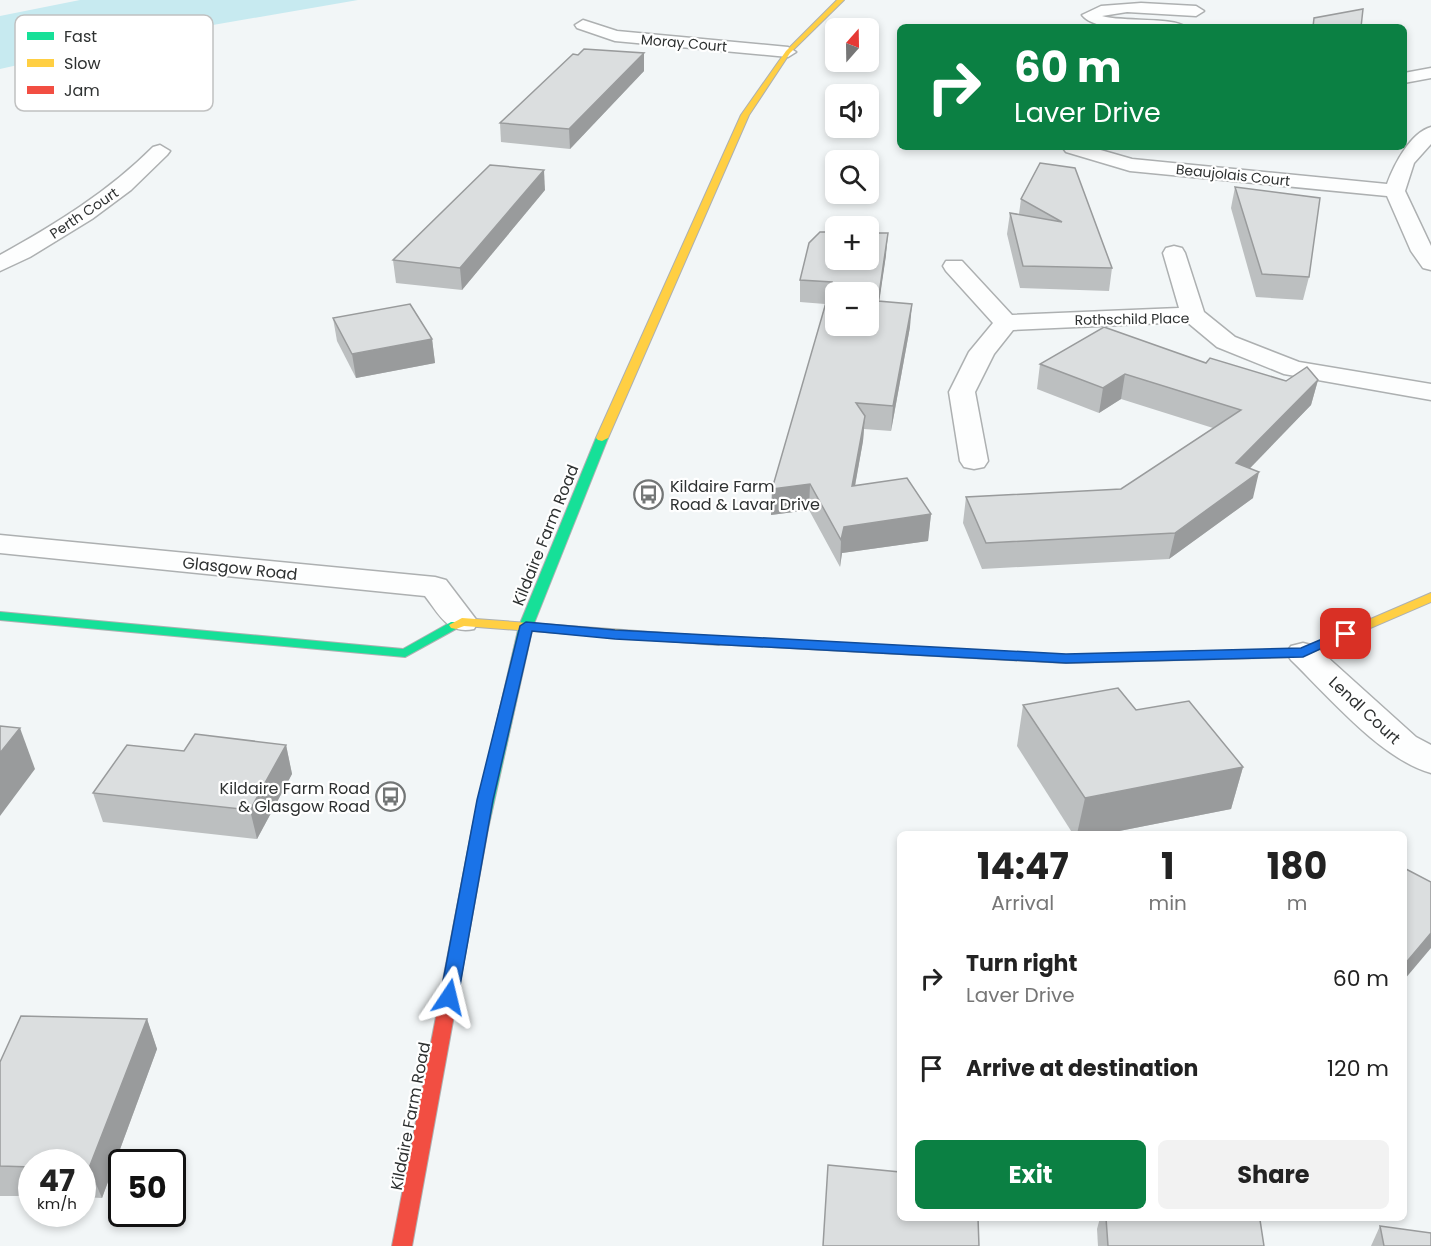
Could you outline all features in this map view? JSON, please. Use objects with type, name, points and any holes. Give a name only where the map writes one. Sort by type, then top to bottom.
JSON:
[{"type":"main road","name":"Kildaire Farm Road","points":[[402,1246],[485,800],[526,626],[580,489],[745,115],[765,82],[788,52],[841,0]]},
{"type":"main road","points":[[0,616],[405,653],[462,622],[615,635],[1066,659],[1303,653],[1431,597]]},
{"type":"street","points":[[1120,24],[1095,19],[1090,15],[1098,10],[1197,5],[1202,24]]},
{"type":"street","name":"Moray Court","points":[[583,25],[615,36],[788,52]]},
{"type":"street","points":[[1407,77],[1431,73]]},
{"type":"street","points":[[1425,130],[1405,161],[1395,190],[1422,251],[1431,263]]},
{"type":"street","name":"Beaujolais Court","points":[[1080,150],[1130,165],[1395,190]]},
{"type":"street","name":"Perth Court","points":[[0,264],[97,208],[139,175],[160,151]]},
{"type":"street","points":[[1174,253],[1194,315]]},
{"type":"street","points":[[954,266],[1006,322],[982,352],[962,392],[974,461]]},
{"type":"street","name":"Rothschild Place","points":[[1006,322],[1194,315],[1226,342],[1293,369],[1431,392]]},
{"type":"street","name":"Glasgow Road","points":[[0,544],[435,587],[462,622]]},
{"type":"street","name":"Lendl Court","points":[[1303,653],[1403,746],[1431,761]]},
{"type":"shaded area","points":[[80,0],[358,0],[213,25],[213,15],[15,15],[15,66],[0,69],[0,16]]},
{"type":"building","points":[[1363,9],[1361,24],[1313,24],[1314,18]]},
{"type":"building","points":[[584,49],[644,53],[569,129],[500,123],[573,54],[578,55]]},
{"type":"building","points":[[1040,163],[1075,168],[1112,268],[1023,266],[1010,213],[1062,222],[1021,199]]},
{"type":"building","points":[[490,165],[544,170],[460,268],[393,260]]},
{"type":"building","points":[[1235,187],[1320,198],[1309,277],[1262,274]]},
{"type":"building","points":[[820,232],[825,232],[825,270],[879,270],[879,233],[888,233],[879,294],[879,282],[800,280],[809,243]]},
{"type":"building","points":[[879,301],[912,304],[893,406],[856,403],[865,416],[852,486],[907,478],[931,514],[844,527],[841,540],[810,484],[772,489],[825,306],[825,336],[879,336]]},
{"type":"building","points":[[410,304],[432,339],[352,354],[333,318]]},
{"type":"building","points":[[1104,327],[1206,363],[1210,358],[1286,381],[1307,367],[1318,380],[1236,463],[1259,472],[1175,533],[986,543],[966,497],[1121,489],[1241,410],[1125,374],[1103,388],[1040,364]]},
{"type":"building","points":[[1118,688],[1136,710],[1189,701],[1243,767],[1085,798],[1023,705]]},
{"type":"building","points":[[0,726],[20,728],[0,753]]},
{"type":"building","points":[[195,734],[286,745],[250,810],[93,793],[127,745],[184,751]]},
{"type":"building","points":[[1407,870],[1431,882],[1431,933],[1407,961]]},
{"type":"building","points":[[21,1016],[147,1019],[96,1150],[18,1149],[18,1167],[0,1166],[0,1062]]},
{"type":"building","points":[[828,1165],[897,1172],[897,1221],[978,1221],[979,1246],[823,1246]]},
{"type":"building","points":[[1106,1221],[1260,1221],[1264,1246],[1108,1246]]},
{"type":"building","points":[[1380,1226],[1431,1233],[1431,1246],[1384,1246]]},
{"type":"traffic: fast","points":[[480,829],[526,626],[602,438]]},
{"type":"traffic: fast","points":[[0,616],[405,653],[456,625]]},
{"type":"traffic: fast","points":[[719,641],[1066,659],[1141,657]]},
{"type":"traffic: slow","points":[[602,438],[745,115],[788,52],[841,0]]},
{"type":"traffic: slow","points":[[1141,657],[1303,653],[1431,597]]},
{"type":"traffic: slow","points":[[456,625],[462,622],[719,641]]},
{"type":"traffic: jam","points":[[402,1246],[480,829]]},
{"type":"place","name":"Kildaire Farm Road & Lavar Drive","points":[[649,495]]},
{"type":"place","name":"Kildaire Farm Road & Glasgow Road","points":[[391,797]]},
{"type":"route","points":[[449,997],[485,800],[526,626],[615,635],[1066,659],[1303,653],[1346,634]]}]
